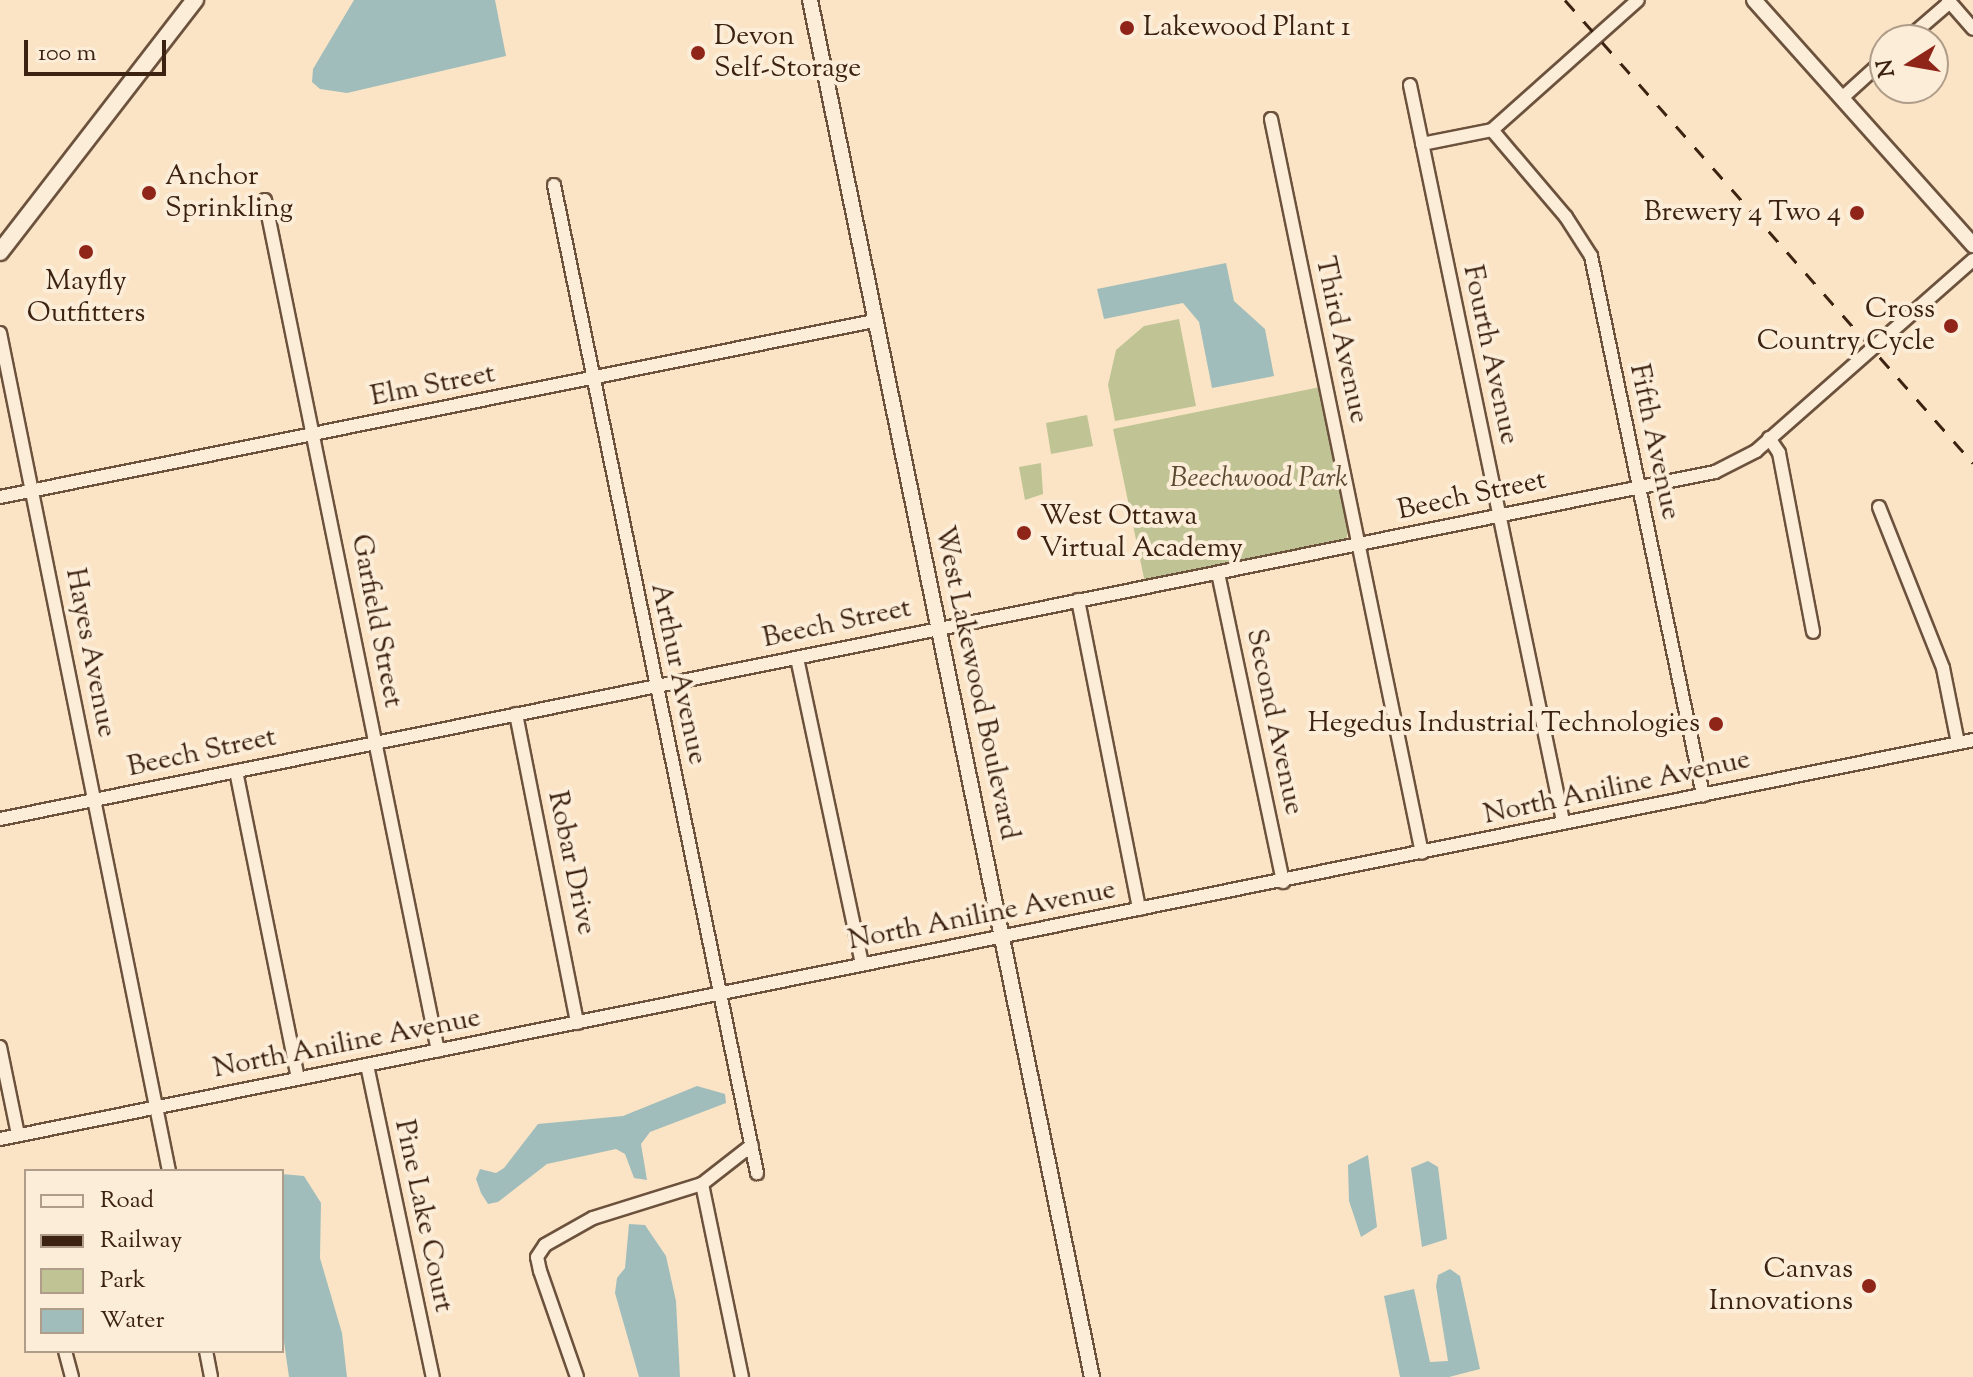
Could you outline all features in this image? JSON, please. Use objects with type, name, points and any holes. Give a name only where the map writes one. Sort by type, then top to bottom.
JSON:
[{"type":"main road","points":[[0,252],[195,0]]},
{"type":"street","name":"West Lakewood Boulevard","points":[[810,0],[1092,1377]]},
{"type":"street","points":[[1422,144],[1492,130],[1638,0]]},
{"type":"street","points":[[1754,0],[1973,245]]},
{"type":"street","points":[[1924,24],[1949,1],[1973,29]]},
{"type":"street","points":[[1842,98],[1869,74]]},
{"type":"street","name":"Fourth Avenue","points":[[1410,85],[1563,821]]},
{"type":"street","name":"Third Avenue","points":[[1271,119],[1422,853]]},
{"type":"street","name":"Fifth Avenue","points":[[1492,130],[1566,217],[1591,256],[1703,795]]},
{"type":"street","name":"Arthur Avenue","points":[[554,185],[757,1173]]},
{"type":"street","name":"Garfield Street","points":[[265,200],[438,1051]]},
{"type":"street","name":"Beech Street","points":[[0,819],[375,740],[1715,472],[1738,462],[1769,438],[1973,260]]},
{"type":"street","name":"Elm Street","points":[[0,497],[874,321]]},
{"type":"street","name":"Hayes Avenue","points":[[0,333],[169,1169]]},
{"type":"street","points":[[1769,438],[1779,453],[1813,632]]},
{"type":"street","points":[[1879,507],[1943,668],[1958,743]]},
{"type":"street","name":"Second Avenue","points":[[1218,573],[1283,882]]},
{"type":"street","points":[[1078,600],[1139,909]]},
{"type":"street","points":[[797,658],[862,964]]},
{"type":"street","name":"Robar Drive","points":[[516,714],[577,1023]]},
{"type":"street","name":"North Aniline Avenue","points":[[0,1139],[1283,882],[1563,821],[1973,740]]},
{"type":"street","points":[[236,771],[298,1078]]},
{"type":"street","points":[[0,1047],[18,1135]]},
{"type":"street","name":"Pine Lake Court","points":[[367,1065],[433,1377]]},
{"type":"street","points":[[577,1377],[537,1257],[560,1233],[702,1184],[752,1145]]},
{"type":"street","points":[[702,1184],[742,1377]]},
{"type":"street","points":[[66,1353],[72,1377]]},
{"type":"street","points":[[206,1353],[211,1377]]},
{"type":"green space","points":[[1179,319],[1196,406],[1115,421],[1108,385],[1116,350],[1144,326]]},
{"type":"green space","name":"Beechwood Park","points":[[1320,387],[1349,528],[1346,540],[1145,583],[1113,429]]},
{"type":"green space","points":[[1087,415],[1093,446],[1051,454],[1046,423]]},
{"type":"green space","points":[[1041,463],[1043,494],[1025,500],[1019,467]]},
{"type":"water","points":[[354,0],[495,0],[506,56],[347,93],[320,89],[312,82],[313,69]]},
{"type":"water","points":[[1226,263],[1234,301],[1265,329],[1274,376],[1212,388],[1199,322],[1183,303],[1104,319],[1097,289]]},
{"type":"water","points":[[697,1086],[725,1094],[726,1103],[650,1132],[641,1144],[647,1180],[634,1178],[625,1154],[616,1149],[547,1164],[498,1202],[488,1204],[481,1193],[476,1179],[480,1169],[496,1173],[504,1168],[538,1124],[623,1116]]},
{"type":"water","points":[[1368,1155],[1377,1227],[1361,1237],[1349,1201],[1348,1165]]},
{"type":"water","points":[[1428,1161],[1438,1167],[1447,1239],[1422,1247],[1411,1168]]},
{"type":"water","points":[[284,1174],[304,1176],[321,1203],[320,1258],[342,1333],[347,1377],[289,1377],[284,1342]]},
{"type":"water","points":[[629,1224],[645,1225],[666,1256],[676,1301],[680,1377],[639,1377],[615,1293],[617,1278],[625,1268]]},
{"type":"water","points":[[1450,1269],[1460,1276],[1480,1369],[1449,1377],[1400,1377],[1384,1296],[1414,1289],[1430,1362],[1448,1361],[1436,1286],[1438,1275]]},
{"type":"railway","points":[[1565,0],[1973,463]]},
{"type":"place","name":"Lakewood Plant 1","points":[[1127,28]]},
{"type":"place","name":"Devon Self-Storage","points":[[698,53]]},
{"type":"place","name":"Anchor Sprinkling","points":[[149,193]]},
{"type":"place","name":"Brewery 4 Two 4","points":[[1857,213]]},
{"type":"place","name":"Mayfly Outfitters","points":[[86,252]]},
{"type":"place","name":"Cross Country Cycle","points":[[1951,326]]},
{"type":"place","name":"West Ottawa Virtual Academy","points":[[1024,533]]},
{"type":"place","name":"Hegedus Industrial Technologies","points":[[1716,724]]},
{"type":"place","name":"Canvas Innovations","points":[[1869,1286]]}]
